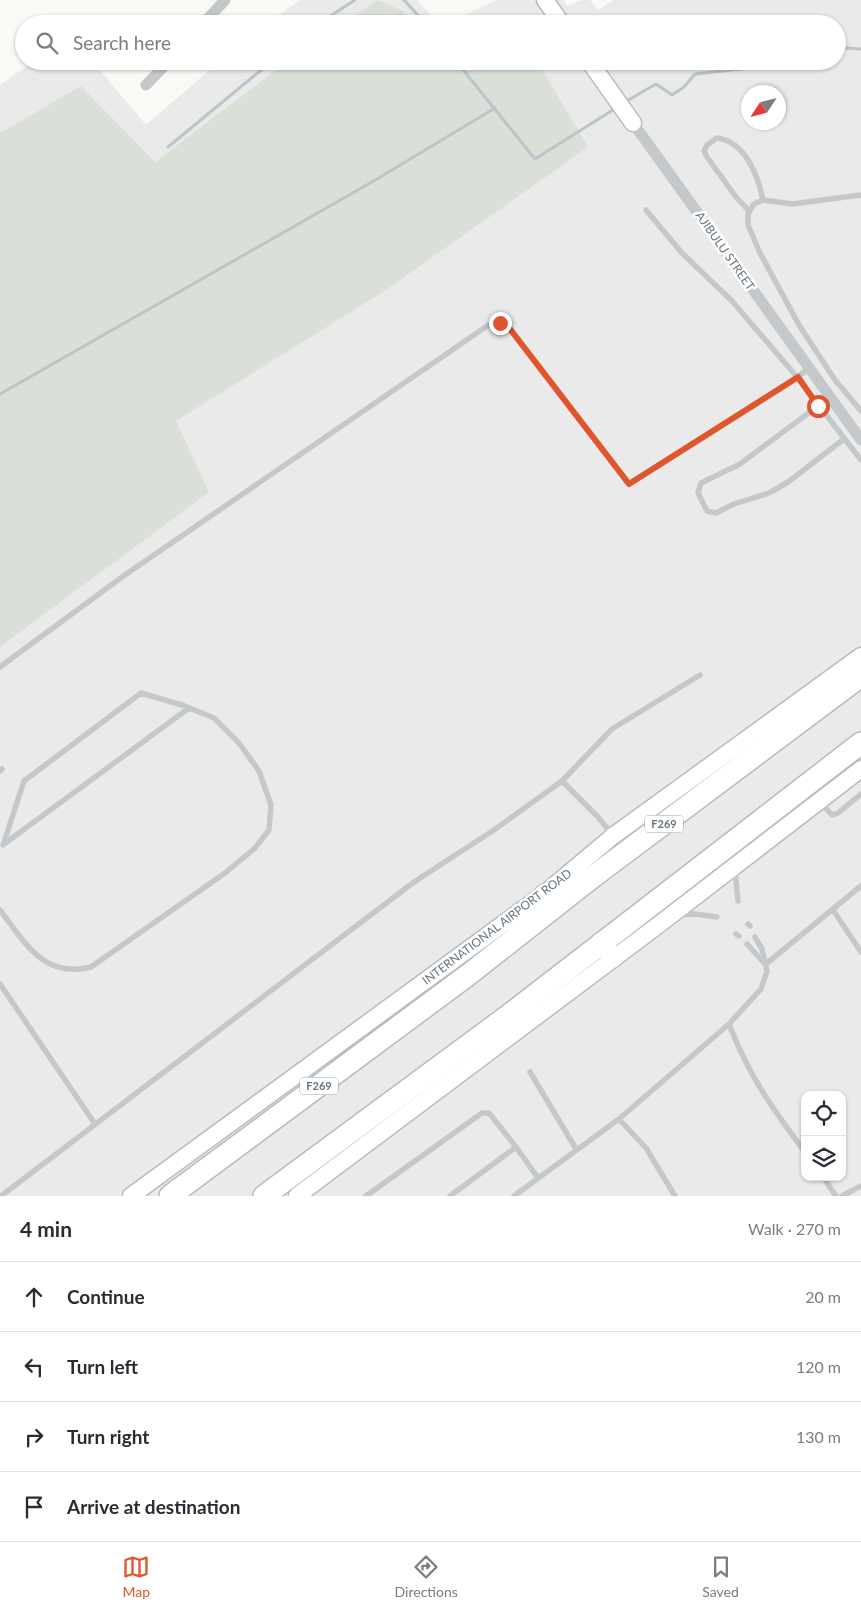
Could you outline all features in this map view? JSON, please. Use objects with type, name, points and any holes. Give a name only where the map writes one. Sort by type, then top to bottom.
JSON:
[{"type":"highway","name":"INTERNATIONAL AIRPORT ROAD","points":[[170,1196],[468,975],[594,876],[861,676]]},
{"type":"highway","points":[[264,1196],[509,1015],[607,950],[861,743]]},
{"type":"main road","points":[[545,0],[556,15]]},
{"type":"main road","name":"AJIBULU STREET","points":[[595,70],[633,123]]},
{"type":"main road","name":"INTERNATIONAL AIRPORT ROAD","points":[[131,1196],[544,894],[613,836],[861,656]]},
{"type":"main road","points":[[297,1196],[607,950],[672,915],[861,769]]},
{"type":"main road","points":[[544,894],[594,876]]},
{"type":"street","points":[[211,15],[225,0]]},
{"type":"street","points":[[146,86],[161,70]]},
{"type":"street","name":"AJIBULU STREET","points":[[633,123],[808,369],[861,440]]},
{"type":"lane","points":[[749,211],[707,158],[704,151],[707,145],[717,138],[732,143],[755,172],[763,200]]},
{"type":"lane","points":[[861,195],[792,204],[763,200],[757,202],[749,211],[748,225],[799,325],[835,380],[861,411]]},
{"type":"lane","points":[[646,210],[682,254],[732,301],[798,377],[818,406],[861,460]]},
{"type":"lane","points":[[0,667],[122,577],[487,326],[500,323],[510,329],[629,484],[808,369]]},
{"type":"lane","points":[[818,406],[740,464],[701,483],[698,493],[707,511],[716,513],[734,504],[769,493],[788,482],[844,439]]},
{"type":"lane","points":[[1,1196],[414,882],[494,830],[562,781],[612,729],[700,675]]},
{"type":"lane","points":[[0,910],[27,946],[51,965],[64,970],[76,971],[92,967],[225,873],[255,848],[269,830],[272,804],[259,771],[239,743],[214,718],[190,708],[141,693],[24,781],[1,846]]},
{"type":"lane","points":[[1,846],[190,708]]},
{"type":"lane","points":[[562,781],[597,816],[613,836]]},
{"type":"lane","points":[[820,801],[832,815],[838,814],[861,794]]},
{"type":"lane","points":[[735,866],[734,882],[738,901]]},
{"type":"lane","points":[[766,964],[861,886]]},
{"type":"lane","points":[[833,910],[861,952]]},
{"type":"lane","points":[[672,915],[695,914],[717,917]]},
{"type":"lane","points":[[514,1196],[619,1119],[729,1024],[761,989],[767,971],[762,949],[755,937]]},
{"type":"lane","points":[[747,944],[766,964]]},
{"type":"lane","points":[[0,984],[95,1124]]},
{"type":"lane","points":[[729,1024],[743,1059],[762,1093],[801,1147]]},
{"type":"lane","points":[[530,1072],[576,1149]]},
{"type":"lane","points":[[366,1196],[482,1113],[489,1113],[538,1178]]},
{"type":"lane","points":[[619,1119],[646,1148],[675,1196]]},
{"type":"lane","points":[[450,1196],[516,1147]]},
{"type":"lane","points":[[826,1181],[836,1196]]},
{"type":"lane","points":[[842,1196],[861,1186]]},
{"type":"shaded area","points":[[300,0],[417,0],[430,15],[279,15]]},
{"type":"shaded area","points":[[377,0],[401,10],[405,15],[356,15]]},
{"type":"shaded area","points":[[497,0],[563,0],[568,6],[582,0],[590,0],[598,10],[614,0],[861,0],[861,1196],[0,1196],[0,85],[21,70],[100,70],[146,125],[210,70],[846,70],[846,15],[465,15]]},
{"type":"shaded area","points":[[276,70],[542,70],[588,147],[386,290],[176,421],[209,492],[0,647],[0,133],[81,86],[155,162]]},
{"type":"waterway","points":[[332,15],[355,0]]},
{"type":"waterway","points":[[404,0],[418,15]]},
{"type":"waterway","points":[[846,48],[861,49]]},
{"type":"waterway","points":[[168,147],[261,70]]},
{"type":"waterway","points":[[463,70],[535,159],[616,108]]},
{"type":"waterway","points":[[625,102],[656,84],[672,95],[684,87],[695,74],[732,70]]},
{"type":"waterway","points":[[0,394],[372,182],[495,108]]},
{"type":"route","points":[[500,323],[510,329],[629,484],[798,377],[818,406]]}]
